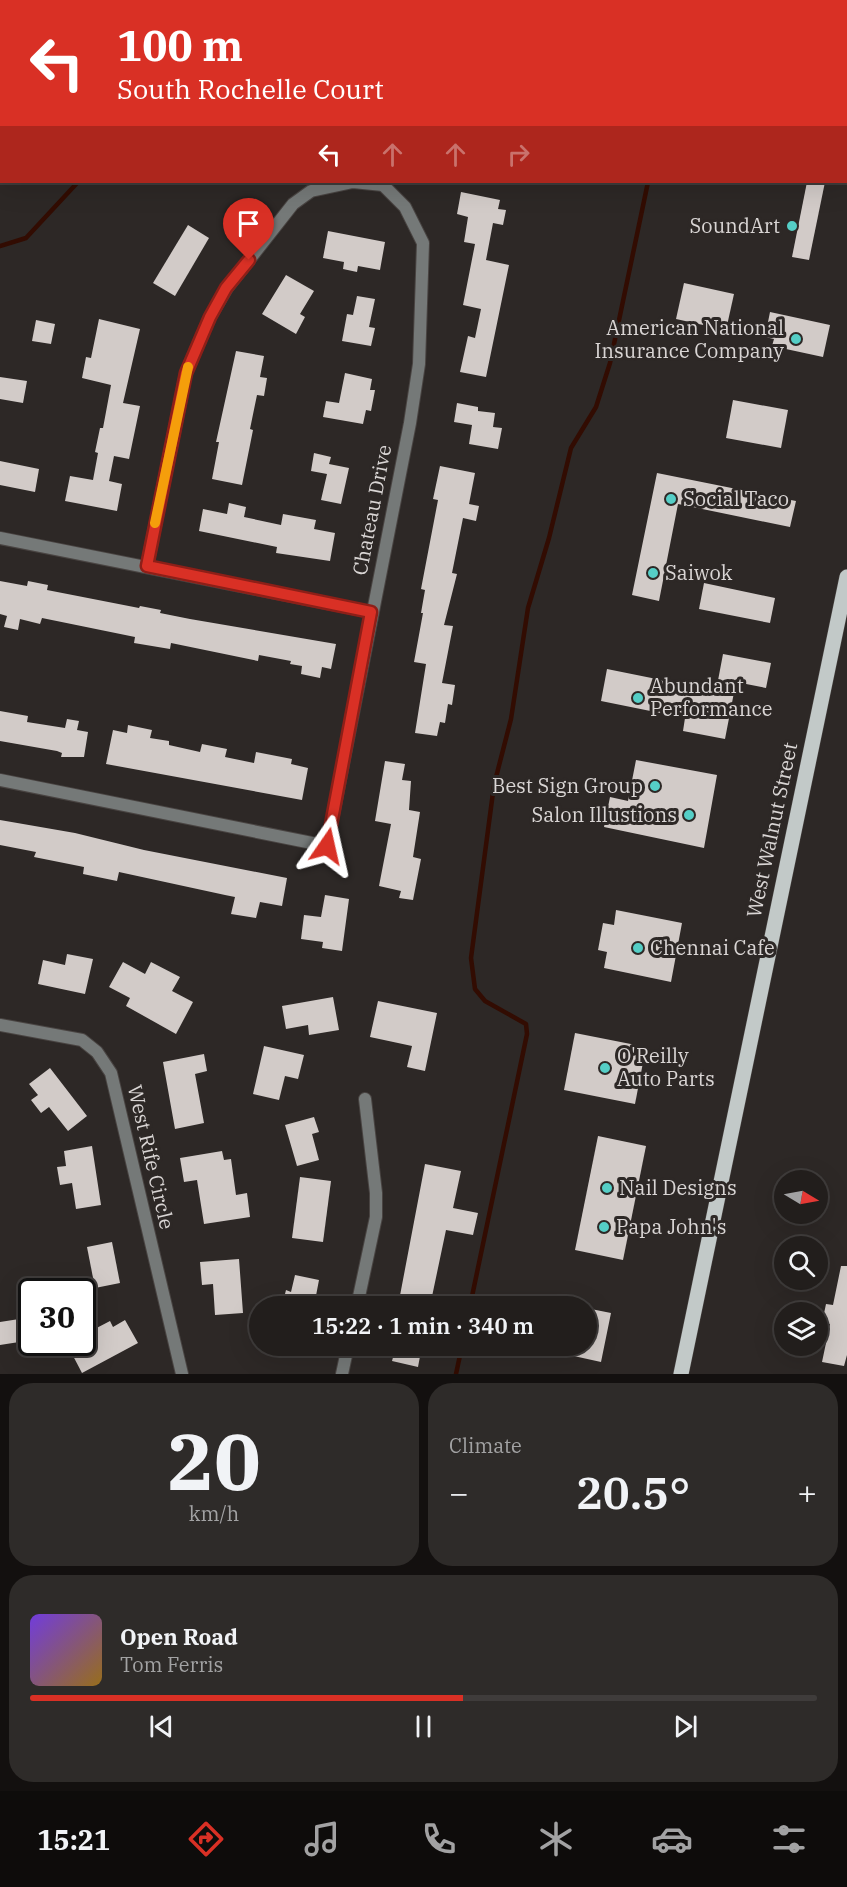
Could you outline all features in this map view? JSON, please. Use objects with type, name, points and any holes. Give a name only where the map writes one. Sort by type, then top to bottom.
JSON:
[{"type":"main road","name":"West Walnut Street","points":[[681,1374],[847,577]]},
{"type":"street","points":[[147,566],[186,373],[197,344],[226,288],[293,204],[311,191],[349,183]]},
{"type":"street","name":"Chateau Drive","points":[[0,780],[327,846],[371,612],[410,423],[419,364],[423,243],[405,207],[383,183]]},
{"type":"street","points":[[0,538],[371,612]]},
{"type":"street","name":"West Rife Circle","points":[[0,1025],[82,1040],[97,1052],[111,1073],[182,1374]]},
{"type":"street","points":[[359,1296],[376,1217],[376,1193],[365,1099]]},
{"type":"street","points":[[342,1374],[346,1356]]},
{"type":"building","points":[[807,183],[825,183],[809,260],[792,257]]},
{"type":"building","points":[[461,192],[500,200],[498,209],[506,210],[503,225],[493,223],[486,260],[509,265],[486,377],[460,372],[468,336],[475,338],[481,309],[463,305],[475,244],[464,242],[468,217],[457,214]]},
{"type":"building","points":[[188,225],[209,238],[175,296],[153,283]]},
{"type":"building","points":[[328,231],[385,242],[380,270],[358,266],[357,272],[343,269],[344,262],[323,258]]},
{"type":"building","points":[[286,275],[314,291],[300,314],[305,317],[296,334],[262,314]]},
{"type":"building","points":[[684,283],[734,294],[726,330],[676,319]]},
{"type":"building","points":[[357,296],[375,299],[369,327],[375,328],[371,346],[342,341],[347,314],[353,315]]},
{"type":"building","points":[[770,312],[830,325],[823,357],[772,346],[774,339],[765,337]]},
{"type":"building","points":[[99,319],[140,329],[123,403],[140,406],[129,459],[114,456],[109,481],[122,484],[117,511],[65,501],[70,476],[93,480],[98,453],[95,452],[100,428],[103,428],[111,385],[82,378],[86,357],[91,358]]},
{"type":"building","points":[[36,320],[55,324],[51,344],[32,341]]},
{"type":"building","points":[[236,351],[264,356],[260,377],[267,378],[264,396],[257,395],[250,429],[253,430],[242,485],[212,479],[219,442],[216,442]]},
{"type":"building","points":[[345,373],[372,379],[370,390],[375,390],[371,411],[366,410],[363,424],[323,417],[326,401],[339,403]]},
{"type":"building","points":[[0,377],[27,381],[23,403],[0,399]]},
{"type":"building","points":[[733,400],[788,410],[781,448],[726,438]]},
{"type":"building","points":[[457,403],[478,407],[478,411],[495,413],[493,427],[502,428],[498,449],[469,444],[472,425],[454,422]]},
{"type":"building","points":[[314,453],[331,457],[329,464],[349,468],[341,504],[321,500],[327,474],[311,471]]},
{"type":"building","points":[[0,461],[39,469],[35,492],[0,485]]},
{"type":"building","points":[[440,466],[475,473],[469,504],[479,506],[476,521],[463,518],[452,573],[457,574],[444,625],[453,626],[442,683],[455,685],[452,705],[448,704],[445,723],[440,722],[437,736],[415,733],[426,664],[414,662],[423,613],[421,613],[425,590],[421,589],[438,500],[433,499]]},
{"type":"building","points":[[657,473],[796,501],[790,527],[678,504],[659,601],[632,595]]},
{"type":"building","points":[[229,503],[246,507],[244,517],[281,525],[283,514],[316,520],[314,529],[335,533],[330,561],[276,553],[277,547],[199,531],[203,509],[227,514]]},
{"type":"building","points":[[0,581],[27,586],[28,581],[48,585],[47,590],[139,608],[140,606],[161,610],[160,613],[190,619],[336,644],[331,669],[322,667],[320,678],[301,674],[302,666],[290,664],[291,661],[259,655],[258,661],[171,643],[170,649],[134,643],[135,637],[42,618],[40,624],[20,619],[18,630],[4,627],[7,616],[0,614]]},
{"type":"building","points":[[704,583],[775,598],[770,623],[699,609]]},
{"type":"building","points":[[723,654],[771,663],[766,688],[736,682],[725,739],[683,731],[685,718],[601,701],[607,669],[716,691]]},
{"type":"building","points":[[0,711],[28,716],[27,722],[65,728],[67,719],[79,721],[77,730],[88,732],[84,757],[61,757],[62,753],[57,751],[0,741]]},
{"type":"building","points":[[128,725],[152,730],[150,738],[169,741],[169,745],[200,752],[202,744],[227,749],[225,757],[254,763],[256,752],[292,759],[291,764],[308,768],[302,800],[106,764],[113,730],[127,733]]},
{"type":"building","points":[[636,760],[717,775],[704,848],[604,827],[610,797],[628,801]]},
{"type":"building","points":[[385,761],[405,764],[402,780],[411,781],[409,810],[420,812],[413,857],[421,859],[413,900],[399,898],[401,891],[379,886],[391,824],[375,821]]},
{"type":"building","points":[[0,820],[75,833],[144,850],[287,878],[282,906],[260,902],[256,918],[231,914],[235,897],[119,872],[117,881],[83,874],[84,867],[34,857],[36,852],[0,845]]},
{"type":"building","points":[[325,895],[349,899],[342,951],[322,948],[323,942],[301,939],[304,915],[321,917]]},
{"type":"building","points":[[616,910],[682,923],[671,982],[604,968],[607,952],[598,950],[603,923],[614,925]]},
{"type":"building","points":[[67,954],[93,959],[85,994],[38,984],[43,960],[65,965]]},
{"type":"building","points":[[123,962],[145,974],[151,962],[180,977],[172,991],[193,1002],[176,1034],[126,1006],[130,998],[109,987]]},
{"type":"building","points":[[333,997],[339,1030],[309,1035],[308,1025],[286,1029],[282,1006]]},
{"type":"building","points":[[378,1001],[437,1013],[425,1071],[407,1067],[412,1046],[370,1037]]},
{"type":"building","name":"O'Reilly Auto Parts","points":[[575,1033],[646,1047],[635,1104],[564,1090]]},
{"type":"building","points":[[264,1046],[304,1055],[298,1079],[285,1076],[279,1100],[253,1094]]},
{"type":"building","points":[[204,1054],[207,1071],[195,1074],[204,1123],[175,1129],[163,1062]]},
{"type":"building","points":[[50,1068],[87,1116],[68,1131],[49,1107],[41,1113],[31,1100],[38,1095],[29,1084]]},
{"type":"building","points":[[314,1117],[319,1132],[312,1134],[319,1160],[297,1166],[285,1125]]},
{"type":"building","points":[[598,1136],[646,1146],[623,1260],[575,1250]]},
{"type":"building","points":[[92,1146],[101,1205],[76,1209],[72,1183],[60,1185],[57,1167],[66,1166],[64,1151]]},
{"type":"building","points":[[222,1151],[224,1160],[231,1159],[236,1195],[247,1193],[250,1217],[204,1224],[197,1180],[184,1182],[180,1158]]},
{"type":"building","points":[[425,1164],[461,1171],[453,1208],[478,1213],[473,1235],[446,1230],[432,1296],[400,1296]]},
{"type":"building","points":[[300,1177],[331,1181],[323,1242],[292,1238]]},
{"type":"building","points":[[112,1242],[120,1283],[96,1288],[96,1278],[93,1278],[87,1247]]},
{"type":"building","points":[[239,1259],[243,1313],[215,1315],[213,1284],[202,1285],[200,1262]]},
{"type":"building","points":[[841,1266],[847,1266],[847,1355],[844,1366],[822,1362],[823,1356],[828,1356],[830,1324],[828,1324],[828,1304],[833,1305]]},
{"type":"building","points":[[295,1275],[319,1280],[316,1296],[284,1296],[286,1290],[291,1292]]},
{"type":"building","points":[[597,1310],[611,1313],[601,1362],[574,1356],[597,1356]]},
{"type":"building","points":[[18,1319],[18,1342],[0,1345],[0,1322]]},
{"type":"building","points":[[125,1320],[138,1343],[82,1373],[73,1356],[96,1356],[96,1328],[110,1321],[113,1327]]},
{"type":"building","points":[[393,1356],[420,1356],[418,1367],[392,1361]]},
{"type":"waterway","points":[[0,246],[26,238],[77,183]]},
{"type":"waterway","points":[[472,1296],[527,1034],[526,1024],[485,1001],[475,989],[471,958],[494,785],[511,719],[528,608],[549,538],[571,448],[596,407],[610,363],[648,183]]},
{"type":"waterway","points":[[456,1374],[460,1356]]},
{"type":"slow traffic","points":[[155,523],[188,367]]},
{"type":"place","name":"SoundArt","points":[[792,226]]},
{"type":"place","name":"American National Insurance Company","points":[[796,339]]},
{"type":"place","name":"Social Taco","points":[[671,499]]},
{"type":"place","name":"Saiwok","points":[[653,573]]},
{"type":"place","name":"Abundant Performance","points":[[638,698]]},
{"type":"place","name":"Best Sign Group","points":[[655,786]]},
{"type":"place","name":"Salon Illustions","points":[[689,815]]},
{"type":"place","name":"Chennai Cafe","points":[[638,948]]},
{"type":"place","name":"O'Reilly Auto Parts","points":[[605,1068]]},
{"type":"place","name":"Nail Designs","points":[[607,1188]]},
{"type":"place","name":"Papa John's","points":[[604,1227]]},
{"type":"route","points":[[249,260],[226,288],[197,344],[186,373],[147,566],[371,612],[327,846]]}]
